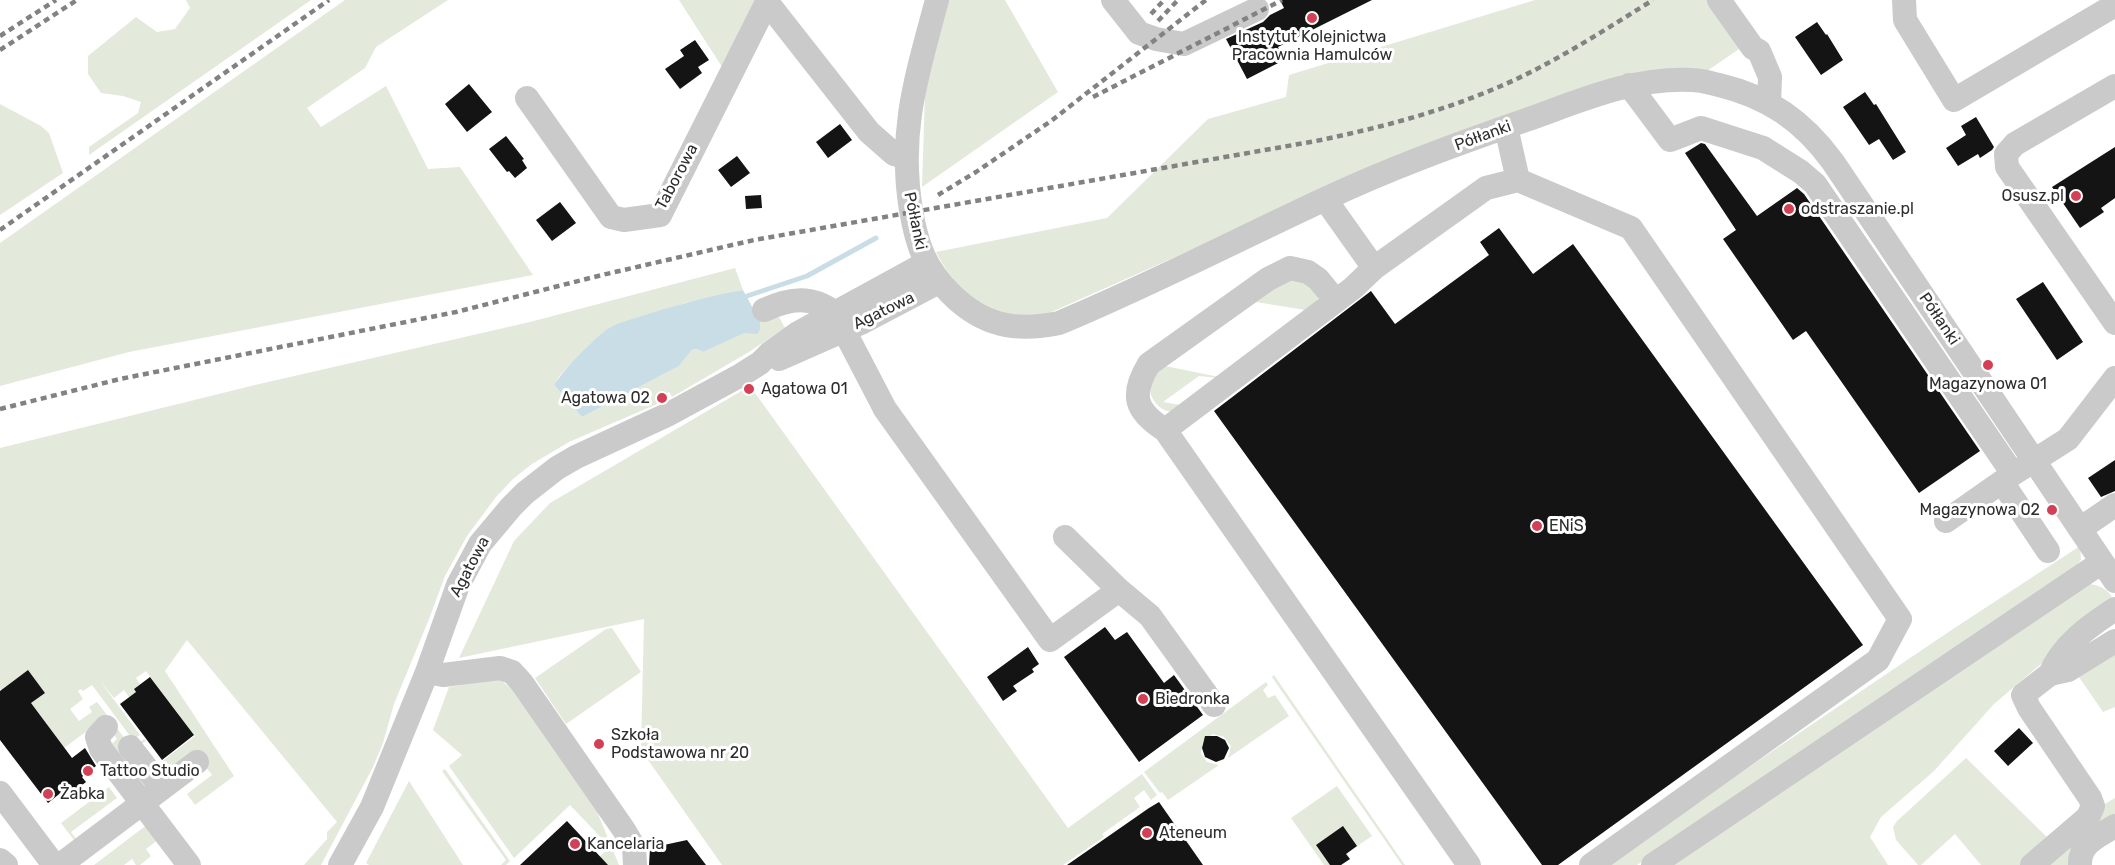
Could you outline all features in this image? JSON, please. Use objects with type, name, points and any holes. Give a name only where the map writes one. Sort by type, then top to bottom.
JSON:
[{"type":"street","name":"Półłanki","points":[[937,0],[911,103],[906,157],[918,245],[932,273],[970,310],[984,319],[1004,326],[1023,328],[1059,323],[1325,199],[1386,173],[1506,127],[1629,85],[1665,79],[1695,80],[1733,88],[1769,104],[1793,118],[1822,147],[1833,162],[2108,572]]},
{"type":"street","points":[[1113,0],[1139,33],[1184,44],[1257,9]]},
{"type":"street","points":[[1719,0],[1753,48],[1759,51],[1770,77],[1769,104]]},
{"type":"street","points":[[1904,0],[1905,20],[1954,100],[2115,5]]},
{"type":"street","points":[[768,1],[869,132],[894,153],[906,157]]},
{"type":"street","name":"Taborowa","points":[[527,99],[611,217],[624,220],[660,215],[768,1]]},
{"type":"street","points":[[1629,85],[1670,140],[1701,128],[1763,148],[1801,172],[1815,184],[2008,478],[2049,551]]},
{"type":"street","points":[[2115,86],[2014,144],[2006,153],[2007,167],[2115,323]]},
{"type":"street","points":[[1506,127],[1518,180]]},
{"type":"street","points":[[1165,430],[1353,288],[1374,268],[1486,188],[1518,180],[1631,228],[1900,619],[1878,660],[1591,865]]},
{"type":"street","points":[[1325,199],[1374,268]]},
{"type":"street","points":[[1336,301],[1308,272],[1290,268],[1268,279],[1149,364],[1140,380],[1139,407],[1150,420],[1165,430],[1469,865]]},
{"type":"street","name":"Agatowa","points":[[340,865],[372,807],[427,672],[458,585],[480,544],[525,493],[557,468],[576,457],[669,414],[760,363],[787,356],[840,322],[932,273]]},
{"type":"street","points":[[764,310],[787,302],[813,300],[824,304],[840,322],[885,409],[1050,640],[1119,590]]},
{"type":"street","points":[[1946,520],[2068,439],[2115,378]]},
{"type":"street","points":[[2080,530],[2115,506]]},
{"type":"street","points":[[1065,537],[1119,590],[1150,616],[1214,705]]},
{"type":"street","points":[[1653,865],[2108,572]]},
{"type":"street","points":[[2050,674],[2056,660],[2067,645],[2115,609]]},
{"type":"street","points":[[2032,865],[2088,817],[2093,806],[2090,798],[2029,708],[2023,695],[2050,674],[2068,670],[2115,640]]},
{"type":"street","points":[[427,672],[443,675],[500,668],[512,672],[624,830],[634,847],[635,865]]},
{"type":"street","points":[[106,726],[98,737],[98,743],[189,865]]},
{"type":"street","points":[[130,747],[162,788]]},
{"type":"street","points":[[60,865],[197,762]]},
{"type":"street","points":[[0,793],[54,865]]},
{"type":"street","points":[[2080,865],[2079,859],[2084,847],[2115,825]]},
{"type":"street","points":[[0,860],[6,865]]},
{"type":"shaded area","points":[[186,0],[311,0],[89,155],[89,147],[138,113],[141,102],[123,96],[101,93],[88,74],[88,56],[136,17],[157,32],[175,29],[190,8]]},
{"type":"shaded area","points":[[345,0],[448,0],[376,47],[365,68],[307,108],[321,127],[386,86],[428,169],[460,167],[533,275],[129,352],[0,386],[0,243]]},
{"type":"shaded area","points":[[679,0],[758,0],[724,70]]},
{"type":"shaded area","points":[[946,0],[1005,0],[1058,92],[922,187],[925,94]]},
{"type":"shaded area","points":[[1535,0],[1714,0],[1745,45],[1707,71],[1319,193],[1047,314],[1023,317],[1008,315],[982,304],[960,287],[936,252],[1107,218],[1208,119],[1286,97],[1289,75]]},
{"type":"shaded area","points":[[0,104],[41,126],[49,133],[63,173],[0,215]]},
{"type":"shaded area","points":[[735,268],[743,290],[685,303],[609,328],[560,375],[554,385],[582,417],[679,366],[692,350],[697,349],[703,352],[744,332],[757,333],[760,330],[760,321],[777,313],[785,328],[672,397],[669,392],[655,399],[657,404],[569,442],[532,464],[496,497],[467,536],[445,576],[394,704],[383,743],[373,767],[321,865],[304,865],[327,839],[327,832],[337,822],[187,640],[165,671],[234,776],[195,805],[187,794],[212,775],[196,754],[165,775],[156,771],[137,745],[144,739],[146,741],[140,745],[156,766],[195,736],[146,671],[136,678],[140,684],[134,689],[136,692],[129,697],[124,690],[114,698],[100,681],[140,735],[133,740],[92,685],[83,691],[81,689],[78,691],[83,699],[70,709],[79,721],[92,712],[89,707],[97,702],[129,744],[123,748],[147,780],[145,789],[141,787],[110,745],[117,739],[103,719],[64,748],[31,703],[45,693],[28,670],[1,690],[0,448],[255,385],[530,322]]},
{"type":"shaded area","points":[[1304,278],[1318,298],[1317,304],[1311,311],[1250,301],[1279,280]]},
{"type":"shaded area","points":[[1160,365],[1219,377],[1199,376],[1163,402],[1181,405],[1174,411],[1169,411],[1157,404],[1150,392]]},
{"type":"shaded area","points":[[750,386],[1068,828],[1142,774],[1157,795],[1151,800],[1144,790],[1134,798],[1140,807],[1102,834],[1104,837],[1063,865],[722,865],[641,750],[644,619],[459,658],[514,541],[550,503]]},
{"type":"shaded area","points":[[2080,546],[2081,560],[2072,572],[1637,865],[1604,865],[1953,629]]},
{"type":"shaded area","points":[[2087,584],[2103,588],[2110,594],[2113,601],[1994,704],[1934,771],[1881,817],[1870,837],[1888,865],[1664,865]]},
{"type":"shaded area","points":[[612,628],[641,672],[566,724],[535,678],[606,629]]},
{"type":"shaded area","points":[[2115,648],[2115,707],[2103,712],[2079,677]]},
{"type":"shaded area","points":[[1274,675],[1405,865],[1402,865],[1272,677]]},
{"type":"shaded area","points":[[499,679],[528,702],[589,792],[619,865],[591,865],[610,847],[570,805],[514,858],[449,766],[462,755],[433,730],[449,687]]},
{"type":"shaded area","points":[[1266,682],[1268,685],[1263,690],[1268,698],[1275,695],[1289,716],[1228,758],[1231,746],[1224,737],[1213,734],[1203,741],[1201,753],[1207,762],[1219,765],[1168,800],[1162,792],[1160,793],[1144,772]]},
{"type":"shaded area","points":[[1966,758],[2051,841],[2022,865],[1981,865],[1955,834],[1921,865],[1918,865],[1896,840],[1893,827],[1897,821]]},
{"type":"shaded area","points":[[445,769],[510,861],[506,865],[501,865],[506,860],[442,771]]},
{"type":"shaded area","points":[[409,781],[463,865],[369,865],[366,863]]},
{"type":"shaded area","points":[[1337,786],[1372,836],[1347,853],[1350,859],[1341,865],[1337,860],[1331,865],[1324,865],[1291,818]]},
{"type":"shaded area","points":[[109,787],[117,798],[71,832],[79,843],[77,844],[61,823]]},
{"type":"shaded area","points":[[2098,796],[2105,804],[2115,798],[2115,816],[2070,865],[2040,865]]},
{"type":"shaded area","points":[[148,824],[159,839],[146,849],[151,856],[140,865],[136,865],[132,859],[124,865],[94,865]]},
{"type":"water","points":[[743,290],[760,321],[760,330],[757,334],[744,333],[703,352],[697,349],[692,350],[679,366],[582,417],[554,385],[579,355],[612,326],[678,305]]},
{"type":"building","points":[[1280,0],[1372,0],[1278,47],[1284,60],[1247,79],[1226,39],[1263,22],[1270,15],[1284,8]]},
{"type":"building","points":[[1817,22],[1843,60],[1821,75],[1795,37]]},
{"type":"building","points":[[695,40],[709,60],[698,67],[702,73],[680,89],[665,69],[684,56],[680,50]]},
{"type":"building","points":[[469,84],[492,112],[467,132],[445,104]]},
{"type":"building","points":[[1865,92],[1874,105],[1876,104],[1906,152],[1893,160],[1879,139],[1869,145],[1843,107]]},
{"type":"building","points":[[1976,117],[1994,147],[1980,158],[1978,154],[1958,166],[1946,148],[1966,135],[1961,126]]},
{"type":"building","points":[[840,124],[852,140],[828,158],[816,142]]},
{"type":"building","points":[[506,136],[524,159],[522,160],[527,168],[515,178],[509,171],[507,172],[489,149]]},
{"type":"building","points":[[1701,143],[1705,144],[1757,216],[1797,188],[1804,194],[1980,451],[1919,493],[1806,331],[1793,340],[1723,239],[1736,230],[1685,153]]},
{"type":"building","points":[[2115,147],[2115,198],[2101,208],[2104,212],[2080,228],[2052,187]]},
{"type":"building","points":[[737,156],[750,173],[731,187],[718,170]]},
{"type":"building","points":[[761,195],[762,208],[746,209],[745,196]]},
{"type":"building","points":[[560,202],[576,223],[552,241],[536,220]]},
{"type":"building","name":"ENiS","points":[[1499,228],[1533,274],[1573,244],[1863,645],[1558,865],[1542,865],[1214,411],[1371,291],[1395,324],[1489,255],[1480,242]]},
{"type":"building","points":[[2043,282],[2083,342],[2057,360],[2016,299]]},
{"type":"building","points":[[2115,460],[2115,491],[2101,497],[2088,478]]},
{"type":"building","name":"Biedronka","points":[[1105,627],[1115,640],[1127,632],[1164,683],[1174,675],[1203,715],[1139,762],[1064,657]]},
{"type":"building","points":[[1028,647],[1039,664],[1032,669],[1034,672],[1013,686],[1017,691],[1003,701],[987,677]]},
{"type":"building","points":[[28,670],[45,693],[31,703],[72,758],[85,748],[96,766],[82,777],[86,782],[67,797],[63,791],[48,803],[0,740],[0,691]]},
{"type":"building","points":[[150,677],[194,735],[162,760],[120,704]]},
{"type":"building","points":[[2019,728],[2033,743],[2008,766],[1994,751]]},
{"type":"building","points":[[1205,736],[1217,736],[1225,740],[1229,748],[1224,759],[1216,762],[1205,757],[1202,748]]},
{"type":"building","name":"Ateneum","points":[[1159,802],[1203,865],[1067,865],[1149,808]]},
{"type":"building","points":[[567,821],[608,865],[520,865]]},
{"type":"building","points":[[1343,826],[1357,846],[1346,854],[1350,859],[1341,865],[1330,865],[1316,845]]},
{"type":"building","points":[[687,840],[706,865],[649,865],[650,848]]},
{"type":"waterway","points":[[747,296],[807,276],[876,238]]},
{"type":"railway","points":[[0,36],[56,0]]},
{"type":"railway","points":[[0,50],[77,0]]},
{"type":"railway","points":[[0,230],[329,0]]},
{"type":"railway","points":[[1151,14],[1164,0]]},
{"type":"railway","points":[[1158,21],[1178,0]]},
{"type":"railway","points":[[938,195],[1051,121],[1206,0]]},
{"type":"railway","points":[[1093,97],[1282,0]]},
{"type":"railway","points":[[0,409],[120,379],[456,312],[754,240],[1363,131],[1433,111],[1521,77],[1597,35],[1653,0]]},
{"type":"place","name":"Instytut Kolejnictwa Pracownia Hamulców","points":[[1312,18]]},
{"type":"place","name":"Osusz.pl","points":[[2076,196]]},
{"type":"place","name":"odstraszanie.pl","points":[[1789,209]]},
{"type":"place","name":"Magazynowa 01","points":[[1988,365]]},
{"type":"place","name":"Agatowa 01","points":[[749,389]]},
{"type":"place","name":"Agatowa 02","points":[[662,398]]},
{"type":"place","name":"Magazynowa 02","points":[[2052,510]]},
{"type":"place","name":"ENiS","points":[[1537,526]]},
{"type":"place","name":"Biedronka","points":[[1143,699]]},
{"type":"place","name":"Szkoła Podstawowa nr 20","points":[[599,744]]},
{"type":"place","name":"Tattoo Studio","points":[[88,771]]},
{"type":"place","name":"Żabka","points":[[48,794]]},
{"type":"place","name":"Ateneum","points":[[1147,833]]},
{"type":"place","name":"Kancelaria","points":[[575,844]]}]
